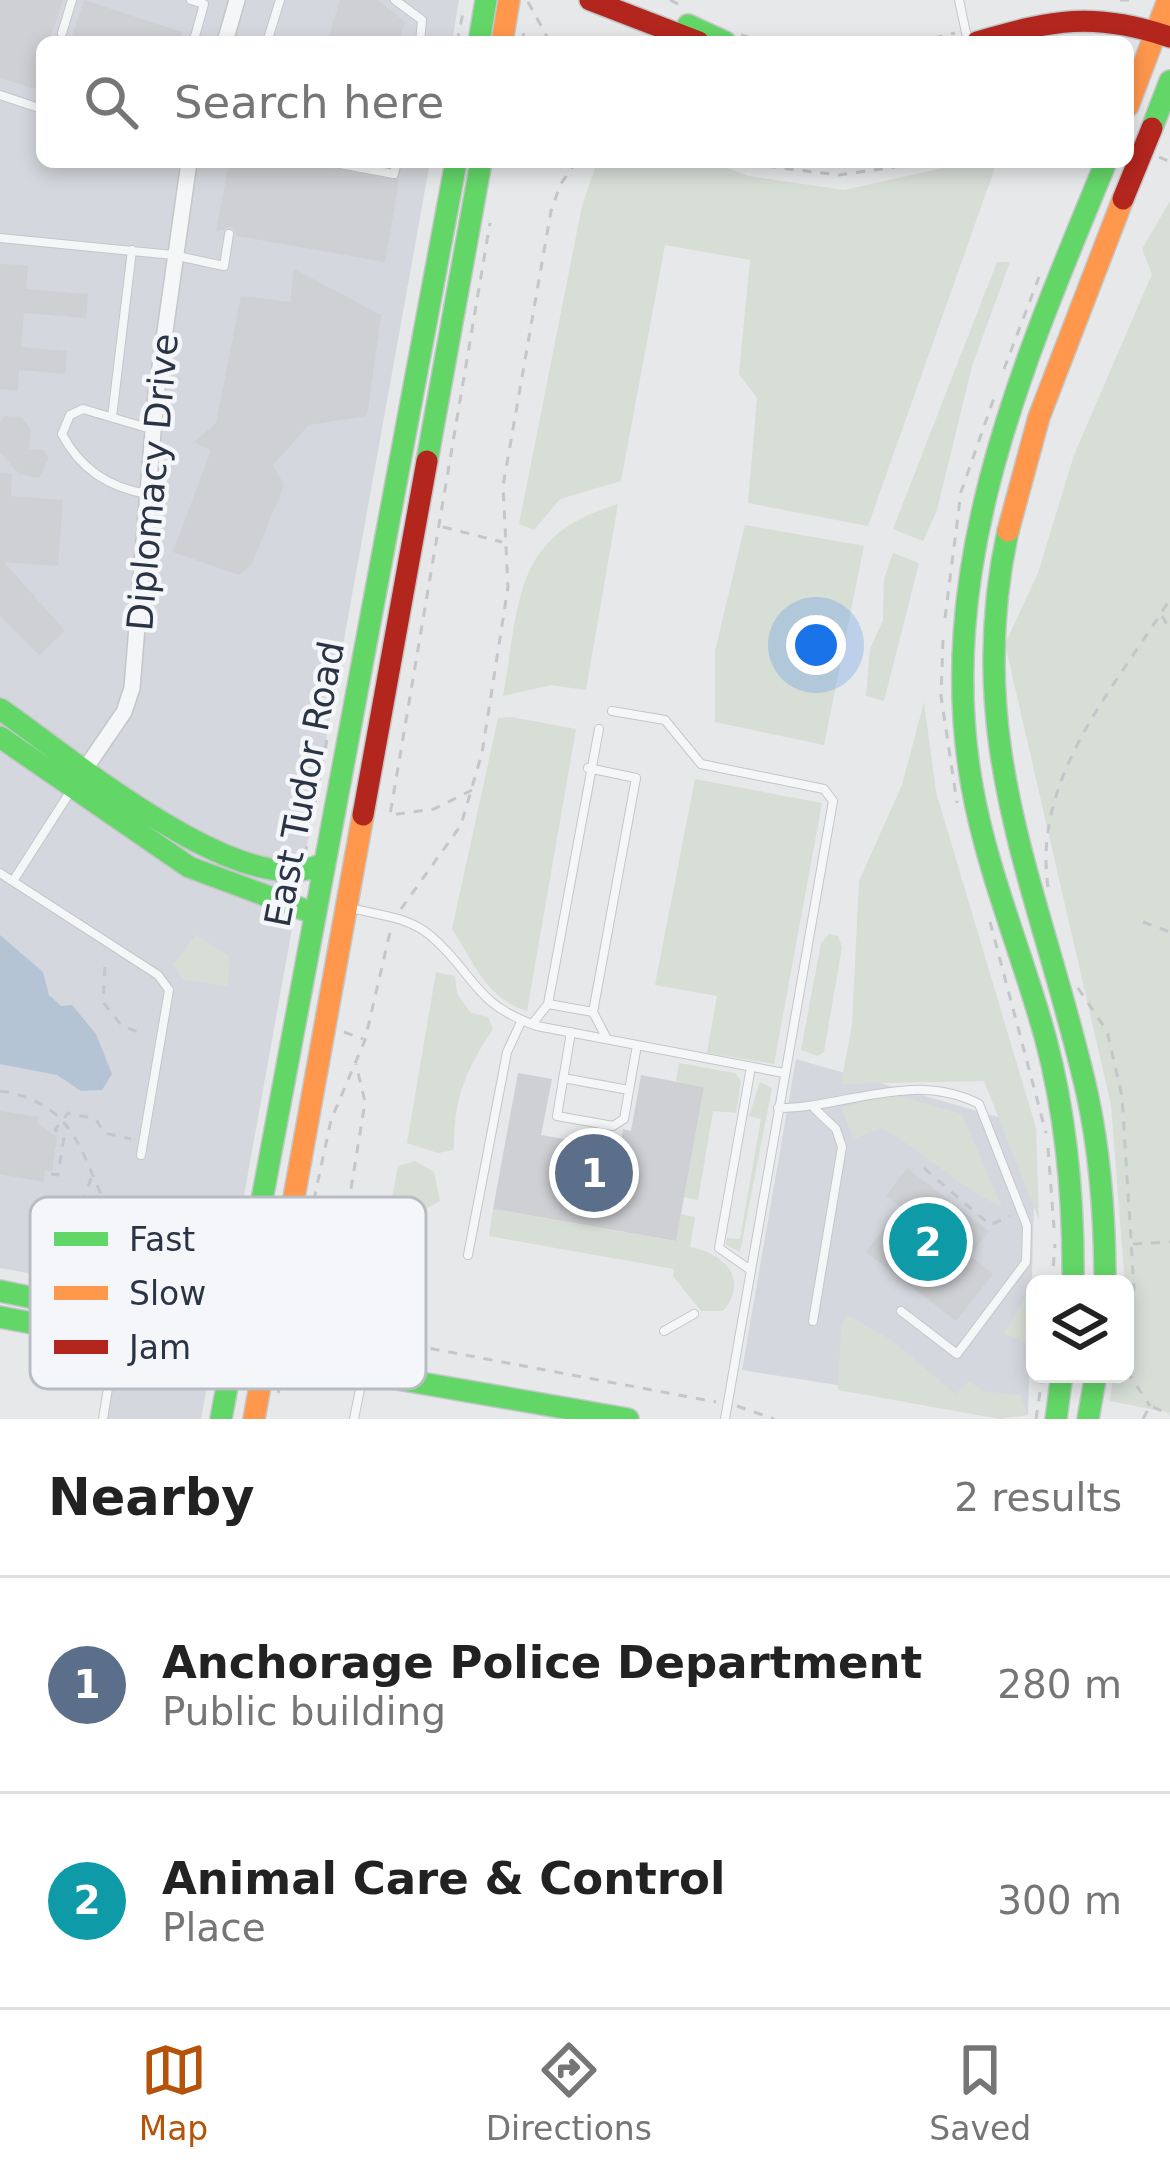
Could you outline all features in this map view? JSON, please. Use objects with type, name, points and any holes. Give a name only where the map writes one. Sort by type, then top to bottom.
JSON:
[{"type":"street","points":[[227,36],[237,0]]},
{"type":"street","points":[[480,36],[486,0]]},
{"type":"street","points":[[503,36],[509,0]]},
{"type":"street","points":[[590,0],[683,36]]},
{"type":"street","points":[[630,0],[711,36]]},
{"type":"street","points":[[1134,94],[1163,34],[1168,0]]},
{"type":"street","points":[[996,36],[1086,14],[1117,17],[1163,34]]},
{"type":"street","points":[[1105,1275],[1103,1175],[1087,1075],[1005,796],[991,703],[992,604],[1007,514],[1034,428],[1170,81]]},
{"type":"street","name":"Diplomacy Drive","points":[[73,788],[124,712],[132,688],[152,429],[188,168]]},
{"type":"street","name":"East Tudor Road","points":[[261,1197],[455,168]]},
{"type":"street","name":"East Tudor Road","points":[[295,1197],[480,168]]},
{"type":"street","points":[[1073,1275],[1076,1204],[1064,1124],[1047,1044],[971,784],[960,644],[967,566],[981,497],[1104,168]]},
{"type":"street","points":[[0,709],[200,847],[235,862],[298,876],[322,864]]},
{"type":"street","points":[[0,737],[189,867],[313,913]]},
{"type":"street","points":[[0,1291],[30,1297]]},
{"type":"street","points":[[0,1317],[30,1322]]},
{"type":"street","points":[[1056,1419],[1061,1383]]},
{"type":"street","points":[[1088,1419],[1096,1383]]},
{"type":"street","points":[[1098,1383],[1099,1419]]},
{"type":"street","points":[[426,1384],[628,1419]]},
{"type":"street","name":"East Tudor Road","points":[[221,1419],[226,1389]]},
{"type":"street","name":"East Tudor Road","points":[[254,1419],[259,1389]]},
{"type":"lane","points":[[62,33],[72,0]]},
{"type":"lane","points":[[190,0],[204,4],[195,36]]},
{"type":"lane","points":[[269,36],[280,0]]},
{"type":"lane","points":[[395,0],[422,20],[421,36]]},
{"type":"lane","points":[[958,0],[970,36]]},
{"type":"lane","points":[[0,95],[36,107]]},
{"type":"lane","points":[[362,168],[394,174],[396,168]]},
{"type":"lane","points":[[0,238],[173,255],[224,266],[229,235]]},
{"type":"lane","points":[[112,417],[132,250]]},
{"type":"lane","points":[[148,494],[109,485],[72,454],[62,434],[70,415],[83,409],[152,429]]},
{"type":"lane","points":[[612,711],[665,720],[701,764],[824,789],[833,801],[725,1419]]},
{"type":"lane","points":[[468,1255],[507,1052],[527,1022],[548,1004],[599,729]]},
{"type":"lane","points":[[589,768],[636,778],[593,1012],[607,1039]]},
{"type":"lane","points":[[13,881],[73,788]]},
{"type":"lane","points":[[0,873],[165,981],[169,990],[141,1155]]},
{"type":"lane","points":[[350,908],[396,916],[430,936],[494,1006],[527,1022],[784,1073]]},
{"type":"lane","points":[[548,1004],[593,1012]]},
{"type":"lane","points":[[571,1032],[557,1116],[613,1126],[624,1119],[638,1045]]},
{"type":"lane","points":[[749,1269],[719,1248],[751,1067]]},
{"type":"lane","points":[[563,1078],[629,1090]]},
{"type":"lane","points":[[778,1108],[814,1108],[883,1089],[953,1091],[979,1104],[1024,1217],[1026,1262],[957,1354],[901,1311]]},
{"type":"lane","points":[[813,1321],[842,1147],[836,1129],[814,1108]]},
{"type":"lane","points":[[664,1330],[683,1325],[694,1314]]},
{"type":"lane","points":[[103,1419],[108,1389]]},
{"type":"lane","points":[[354,1419],[360,1389]]},
{"type":"path","points":[[458,36],[466,0]]},
{"type":"path","points":[[1120,0],[1130,0]]},
{"type":"path","points":[[524,36],[528,2],[547,36]]},
{"type":"path","points":[[1152,154],[1170,162]]},
{"type":"path","points":[[315,1197],[337,1101],[364,1040],[396,916],[461,825],[472,790],[507,608],[502,486],[551,211],[572,168]]},
{"type":"path","points":[[781,168],[839,175],[887,168]]},
{"type":"path","points":[[472,790],[434,809],[391,814],[494,202]]},
{"type":"path","points":[[441,526],[502,542]]},
{"type":"path","points":[[1049,893],[1046,830],[1056,787],[1170,599]]},
{"type":"path","points":[[1161,614],[1170,630]]},
{"type":"path","points":[[1143,922],[1170,932]]},
{"type":"path","points":[[105,967],[100,979],[104,1002],[122,1026],[141,1033]]},
{"type":"path","points":[[1071,972],[1097,1010],[1114,1053],[1128,1139],[1133,1275]]},
{"type":"path","points":[[341,1031],[364,1040]]},
{"type":"path","points":[[350,1197],[364,1102],[356,1062]]},
{"type":"path","points":[[0,1091],[30,1097],[61,1117],[75,1135],[102,1197]]},
{"type":"path","points":[[61,1117],[79,1112],[96,1119],[110,1136],[143,1142]]},
{"type":"path","points":[[51,1174],[58,1175],[64,1137],[55,1133],[61,1117]]},
{"type":"path","points":[[924,1168],[990,1225],[1007,1216],[1054,1220]]},
{"type":"path","points":[[85,1197],[92,1177]]},
{"type":"path","points":[[1131,1244],[1170,1242]]},
{"type":"path","points":[[426,1347],[727,1404],[775,1419]]},
{"type":"path","points":[[1134,1382],[1150,1406],[1170,1414]]},
{"type":"path","points":[[1036,1419],[1042,1383]]},
{"type":"path","points":[[1143,1419],[1150,1406]]},
{"type":"shaded area","points":[[0,0],[459,0],[453,36],[36,36],[36,168],[429,168],[244,1197],[30,1197],[30,1274],[0,1268]]},
{"type":"shaded area","points":[[595,168],[728,168],[749,176],[844,190],[943,168],[995,168],[868,526],[748,503],[757,398],[739,374],[750,260],[665,245],[621,481],[560,499],[534,530],[519,524],[582,206]]},
{"type":"shaded area","points":[[1170,201],[1170,1413],[1110,1401],[1112,1383],[1134,1383],[1134,1275],[1124,1275],[1111,1105],[1005,644],[1038,573],[1074,455],[1152,274],[1142,249]]},
{"type":"shaded area","points":[[997,262],[1010,262],[972,366],[937,510],[923,541],[893,529]]},
{"type":"shaded area","points":[[618,504],[586,690],[551,685],[503,696],[519,602],[539,554],[557,534]]},
{"type":"shaded area","points":[[745,525],[864,546],[824,745],[715,722],[715,651]]},
{"type":"shaded area","points":[[893,553],[919,563],[884,701],[866,696],[870,649],[883,620],[884,579]]},
{"type":"shaded area","points":[[924,702],[936,792],[1036,1128],[1039,1220],[984,1081],[841,1084],[852,1025],[859,881],[902,785]]},
{"type":"shaded area","points":[[498,718],[576,729],[527,1011],[491,988],[452,929]]},
{"type":"shaded area","points":[[695,779],[822,803],[774,1064],[707,1053],[717,996],[655,985]]},
{"type":"shaded area","points":[[829,934],[838,936],[842,947],[824,1052],[818,1056],[801,1050],[821,943]]},
{"type":"shaded area","points":[[196,935],[229,956],[228,986],[184,980],[173,965]]},
{"type":"shaded area","points":[[436,972],[455,976],[457,994],[471,1013],[488,1017],[493,1029],[463,1086],[454,1150],[438,1153],[407,1143]]},
{"type":"shaded area","points":[[796,1059],[1036,1128],[1032,1275],[1026,1275],[1028,1415],[742,1370]]},
{"type":"shaded area","points":[[679,1063],[735,1073],[741,1081],[736,1113],[713,1111],[698,1200],[684,1197],[704,1087],[676,1081]]},
{"type":"shaded area","points":[[760,1082],[772,1088],[740,1252],[726,1245],[727,1238],[740,1239],[761,1119],[749,1116]]},
{"type":"shaded area","points":[[893,1094],[962,1114],[1002,1207],[881,1128],[854,1139],[841,1108]]},
{"type":"shaded area","points":[[415,1161],[434,1172],[440,1201],[426,1209],[426,1197],[392,1197],[398,1166]]},
{"type":"shaded area","points":[[493,1209],[675,1241],[681,1214],[695,1217],[690,1247],[723,1261],[733,1278],[731,1299],[723,1311],[701,1311],[673,1276],[674,1269],[489,1236]]},
{"type":"shaded area","points":[[1026,1298],[1026,1342],[1002,1333]]},
{"type":"shaded area","points":[[847,1315],[893,1341],[955,1394],[969,1381],[983,1391],[1020,1395],[1028,1415],[1000,1419],[838,1390],[841,1325]]},
{"type":"shaded area","points":[[103,1389],[207,1389],[201,1419],[98,1419]]},
{"type":"water","points":[[0,935],[43,972],[49,995],[61,1006],[72,1005],[96,1034],[112,1074],[102,1090],[81,1091],[57,1075],[0,1064]]},
{"type":"building","points":[[0,0],[63,0],[51,36],[36,36],[35,89],[0,78]]},
{"type":"building","points":[[84,0],[182,32],[181,36],[72,36]]},
{"type":"building","points":[[340,0],[378,0],[405,22],[401,36],[329,36]]},
{"type":"building","points":[[228,168],[332,168],[399,180],[385,262],[237,236],[231,226],[216,232]]},
{"type":"building","points":[[0,264],[28,265],[26,289],[88,294],[86,318],[24,313],[21,347],[67,351],[65,374],[19,370],[18,391],[0,389]]},
{"type":"building","points":[[294,269],[381,315],[367,416],[309,425],[273,465],[284,485],[251,566],[239,575],[173,552],[211,450],[194,442],[216,423],[241,296],[290,302]]},
{"type":"building","points":[[5,416],[21,417],[31,429],[29,449],[44,450],[49,458],[39,478],[19,474],[0,452],[0,421]]},
{"type":"building","points":[[0,473],[12,474],[11,496],[63,500],[58,566],[4,562],[65,631],[39,655],[0,616]]},
{"type":"building","points":[[518,1073],[552,1079],[541,1135],[620,1149],[623,1129],[631,1131],[641,1075],[704,1087],[676,1241],[493,1209]]},
{"type":"building","points":[[0,1111],[39,1117],[37,1123],[57,1137],[52,1171],[45,1170],[43,1182],[0,1174]]},
{"type":"building","points":[[907,1168],[989,1231],[970,1256],[993,1274],[956,1321],[866,1252],[901,1207],[886,1196]]},
{"type":"traffic: fast","points":[[480,36],[486,0]]},
{"type":"traffic: fast","points":[[688,25],[712,36]]},
{"type":"traffic: fast","points":[[1152,128],[1170,81]]},
{"type":"traffic: fast","points":[[263,1197],[455,168]]},
{"type":"traffic: fast","points":[[427,461],[480,168]]},
{"type":"traffic: fast","points":[[1073,1275],[1068,1161],[1053,1070],[972,786],[963,704],[965,624],[976,544],[1017,389],[1104,168]]},
{"type":"traffic: fast","points":[[1008,531],[996,608],[994,681],[1000,750],[1013,817],[1092,1117],[1105,1275]]},
{"type":"traffic: fast","points":[[0,709],[111,789],[204,845],[248,864],[289,871],[322,864]]},
{"type":"traffic: fast","points":[[0,737],[189,867],[313,913]]},
{"type":"traffic: fast","points":[[0,1291],[30,1297]]},
{"type":"traffic: fast","points":[[0,1317],[30,1323]]},
{"type":"traffic: fast","points":[[1056,1419],[1061,1383]]},
{"type":"traffic: fast","points":[[1088,1419],[1094,1383]]},
{"type":"traffic: fast","points":[[426,1384],[628,1419]]},
{"type":"traffic: fast","points":[[221,1419],[227,1389]]},
{"type":"traffic: slow","points":[[503,36],[509,0]]},
{"type":"traffic: slow","points":[[1134,90],[1168,0]]},
{"type":"traffic: slow","points":[[1008,531],[1039,417],[1123,199]]},
{"type":"traffic: slow","points":[[294,1197],[363,815]]},
{"type":"traffic: slow","points":[[254,1419],[259,1389]]},
{"type":"traffic: jam","points":[[590,0],[683,36]]},
{"type":"traffic: jam","points":[[999,36],[1051,24],[1095,21],[1170,37]]},
{"type":"traffic: jam","points":[[1123,199],[1152,128]]},
{"type":"traffic: jam","points":[[363,815],[427,461]]},
{"type":"place","name":"Anchorage Police Department","points":[[594,1173]]},
{"type":"place","name":"Animal Care & Control","points":[[928,1242]]}]
